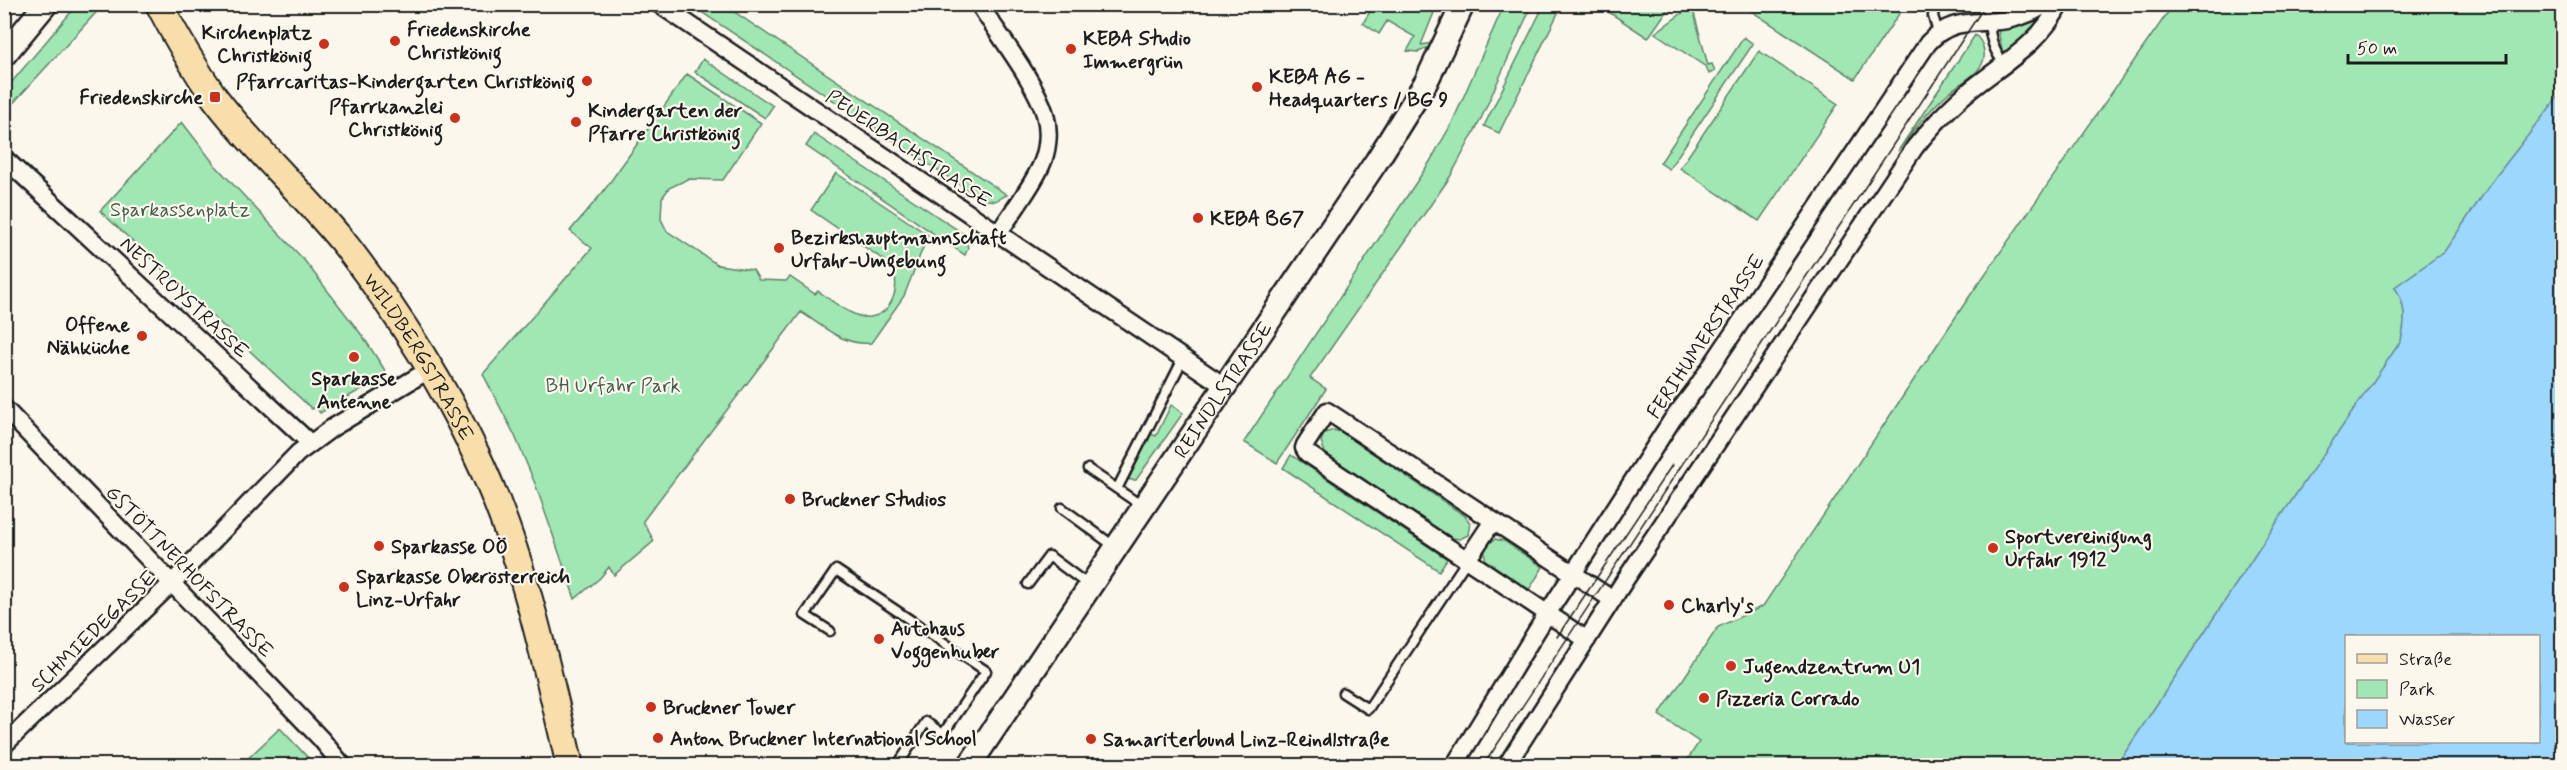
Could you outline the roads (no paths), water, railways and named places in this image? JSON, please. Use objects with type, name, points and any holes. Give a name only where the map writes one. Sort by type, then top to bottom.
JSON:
[{"type":"main road","name":"WILDBERGSTRASSE","points":[[159,4],[193,64],[215,97],[346,247],[432,368],[477,455],[503,520],[541,642],[570,765]]},
{"type":"street","points":[[4,55],[46,4]]},
{"type":"street","name":"PEUERBACHSTRASSE","points":[[659,4],[1224,386]]},
{"type":"street","points":[[979,4],[1039,98],[1046,116],[1048,135],[1040,168],[998,234]]},
{"type":"street","name":"REINDLSTRASSE","points":[[969,765],[1402,122],[1447,41],[1463,4]]},
{"type":"street","points":[[1938,32],[1951,25],[2015,18],[2047,4]]},
{"type":"street","points":[[1506,765],[1613,600],[1915,147],[1960,98],[2038,37],[2060,4]]},
{"type":"street","name":"FERIHUMERSTRASSE","points":[[1454,765],[1547,614],[1672,420],[1695,390],[1928,43],[1938,32]]},
{"type":"street","name":"NESTROYSTRASSE","points":[[4,158],[310,443]]},
{"type":"street","points":[[310,443],[432,368]]},
{"type":"street","name":"GSTÖTTNERHOFSTRASSE","points":[[4,408],[321,739],[343,765]]},
{"type":"street","points":[[1587,640],[1305,451],[1305,445],[1328,411],[1572,575],[1613,600]]},
{"type":"street","name":"SCHMIEDEGASSE","points":[[4,745],[172,583],[292,458],[310,443]]},
{"type":"street","points":[[1467,560],[1493,521]]},
{"type":"lane","points":[[1935,4],[1933,16],[1938,32]]},
{"type":"lane","points":[[1989,22],[1994,48],[1998,58],[2005,64]]},
{"type":"lane","points":[[1117,489],[1183,359]]},
{"type":"lane","points":[[1088,469],[1143,507]]},
{"type":"lane","points":[[1062,508],[1116,548]]},
{"type":"lane","points":[[1028,584],[1049,556],[1091,586]]},
{"type":"lane","points":[[1343,693],[1368,709],[1467,560]]},
{"type":"lane","points":[[830,632],[805,615],[836,570],[986,672],[943,734],[926,722],[897,765]]},
{"type":"water","points":[[2562,92],[2562,765],[2117,765],[2273,528],[2401,341],[2404,313],[2395,287],[2444,252],[2494,179]]},
{"type":"tram line","points":[[1483,766],[1986,4]]},
{"type":"tram line","points":[[1557,637],[1672,465]]},
{"type":"place","name":"Friedenskirche Christkönig","points":[[395,41]]},
{"type":"place","name":"Kirchenplatz Christkönig","points":[[324,44]]},
{"type":"place","name":"KEBA Studio Immergrün","points":[[1071,49]]},
{"type":"place","name":"Pfarrcaritas-Kindergarten Christkönig","points":[[587,81]]},
{"type":"place","name":"KEBA AG - Headquarters / BG 9","points":[[1257,87]]},
{"type":"place","name":"Friedenskirche","points":[[215,97]]},
{"type":"place","name":"Pfarrkanzlei Christkönig","points":[[455,118]]},
{"type":"place","name":"Kindergarten der Pfarre Christkönig","points":[[576,122]]},
{"type":"place","name":"KEBA BG7","points":[[1198,218]]},
{"type":"place","name":"Bezirkshauptmannschaft Urfahr-Umgebung","points":[[779,248]]},
{"type":"place","name":"Offene Nähküche","points":[[142,336]]},
{"type":"place","name":"Sparkasse Antenne","points":[[354,357]]},
{"type":"place","name":"Bruckner Studios","points":[[790,499]]},
{"type":"place","name":"Sparkasse OÖ","points":[[379,546]]},
{"type":"place","name":"Sportvereinigung Urfahr 1912","points":[[1993,548]]},
{"type":"place","name":"Sparkasse Oberösterreich Linz-Urfahr","points":[[344,587]]},
{"type":"place","name":"Charly's","points":[[1669,605]]},
{"type":"place","name":"Autohaus Voggenhuber","points":[[879,639]]},
{"type":"place","name":"Jugendzentrum U1","points":[[1731,666]]},
{"type":"place","name":"Pizzeria Corrado","points":[[1704,698]]},
{"type":"place","name":"Bruckner Tower","points":[[651,707]]},
{"type":"place","name":"Anton Bruckner International School","points":[[658,738]]},
{"type":"place","name":"Samariterbund Linz-Reindlstraße","points":[[1091,739]]},
{"type":"park label","name":"Sparkassenplatz","points":[[180,209]]},
{"type":"park label","name":"BH Urfahr Park","points":[[613,385]]}]
